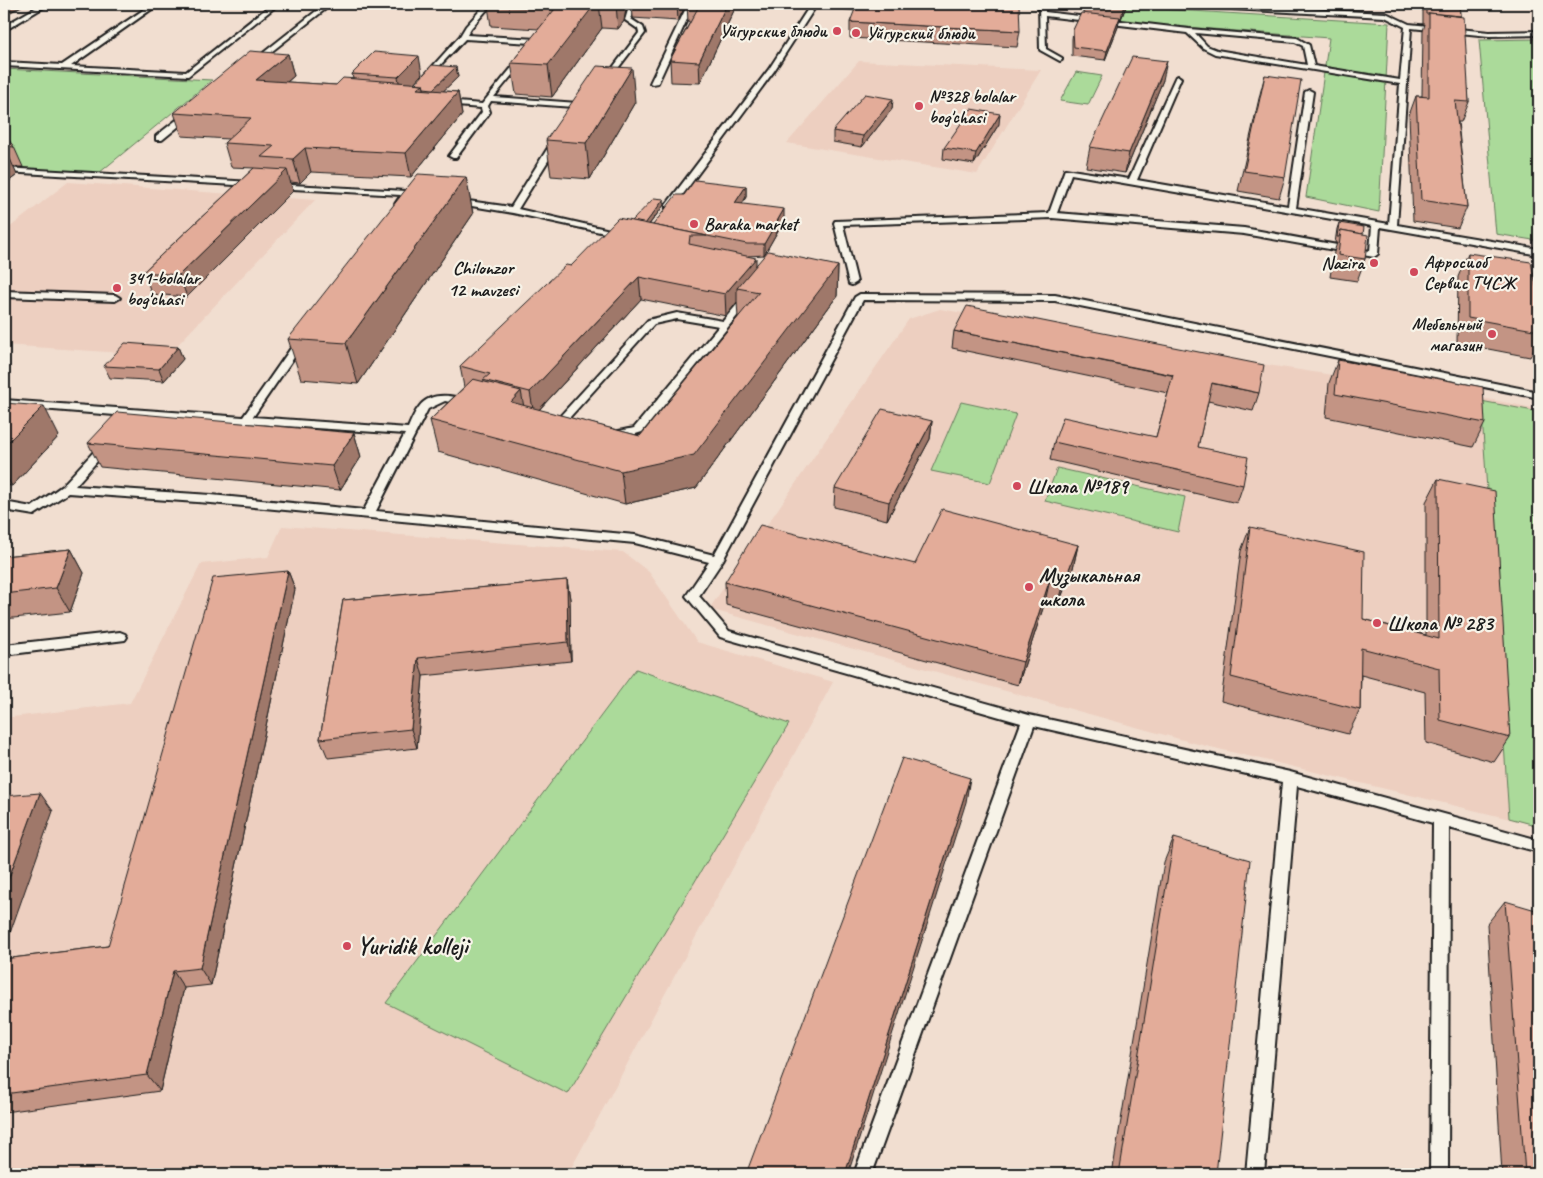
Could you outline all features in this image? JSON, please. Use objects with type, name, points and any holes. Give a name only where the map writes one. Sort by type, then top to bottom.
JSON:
[{"type":"lane","points":[[4,29],[46,4]]},
{"type":"lane","points":[[64,67],[156,4]]},
{"type":"lane","points":[[4,64],[188,74],[276,4]]},
{"type":"lane","points":[[248,67],[329,4]]},
{"type":"lane","points":[[418,86],[463,37],[468,27],[489,4]]},
{"type":"lane","points":[[607,79],[642,33],[641,28],[628,20],[631,4],[620,7]]},
{"type":"lane","points":[[654,83],[692,4]]},
{"type":"lane","points":[[666,211],[772,70],[814,4],[879,8]]},
{"type":"lane","points":[[1042,4],[1043,50],[1060,58]]},
{"type":"lane","points":[[1174,4],[1386,15],[1408,26],[1488,34],[1539,33]]},
{"type":"lane","points":[[1042,14],[1189,31],[1297,40],[1306,44],[1311,68]]},
{"type":"lane","points":[[1393,226],[1402,82],[1408,26]]},
{"type":"lane","points":[[1189,31],[1204,46],[1215,52],[1402,82]]},
{"type":"lane","points":[[463,37],[536,41]]},
{"type":"lane","points":[[484,106],[536,41],[544,37]]},
{"type":"lane","points":[[1132,182],[1178,78]]},
{"type":"lane","points":[[1292,210],[1309,92]]},
{"type":"lane","points":[[490,99],[578,105],[568,120]]},
{"type":"lane","points":[[434,102],[484,106]]},
{"type":"lane","points":[[453,156],[486,112],[484,106]]},
{"type":"lane","points":[[160,138],[198,107]]},
{"type":"lane","points":[[513,210],[559,136]]},
{"type":"lane","points":[[4,170],[259,185]]},
{"type":"lane","points":[[1052,215],[1068,171],[1539,252]]},
{"type":"lane","points":[[269,185],[416,195]]},
{"type":"lane","points":[[396,209],[407,193]]},
{"type":"lane","points":[[446,199],[513,210],[625,236]]},
{"type":"lane","points":[[860,297],[852,282],[838,223],[1052,215],[1244,231],[1374,254],[1376,224]]},
{"type":"lane","points":[[842,280],[852,282]]},
{"type":"lane","points":[[605,434],[623,435],[638,430],[756,287]]},
{"type":"lane","points":[[4,294],[115,298]]},
{"type":"lane","points":[[860,297],[1055,298],[1539,395]]},
{"type":"lane","points":[[860,297],[717,560],[692,596],[725,634],[1029,720],[1290,778],[1539,846]]},
{"type":"lane","points":[[571,430],[552,425],[651,322],[677,316],[725,324]]},
{"type":"lane","points":[[246,420],[306,333]]},
{"type":"lane","points":[[368,514],[424,407],[437,398],[448,398],[475,405]]},
{"type":"lane","points":[[4,403],[411,431]]},
{"type":"lane","points":[[4,506],[34,511],[66,489],[136,413]]},
{"type":"lane","points":[[66,489],[211,499],[635,539],[717,560]]},
{"type":"lane","points":[[4,650],[120,637]]},
{"type":"lane","points":[[863,1174],[1029,720]]},
{"type":"lane","points":[[1255,1174],[1290,778]]},
{"type":"lane","points":[[1440,1174],[1441,820]]},
{"type":"shaded area","name":"№328 bolalar bog'chasi","points":[[859,61],[1041,70],[977,174],[787,143]]},
{"type":"shaded area","name":"341-bolalar bog'chasi","points":[[68,182],[315,200],[167,356],[4,345],[4,232]]},
{"type":"shaded area","points":[[940,309],[1539,409],[1539,826],[1194,743],[709,609],[909,319]]},
{"type":"shaded area","name":"Yuridik kolleji","points":[[282,526],[623,552],[649,572],[697,642],[833,682],[568,1174],[4,1174],[4,718],[130,703],[201,564],[268,557]]},
{"type":"green space","points":[[1093,5],[1389,23],[1379,212],[1306,197],[1329,38],[1094,20]]},
{"type":"green space","points":[[1539,39],[1539,241],[1496,234],[1479,40]]},
{"type":"green space","points":[[4,69],[212,80],[99,173],[4,167]]},
{"type":"green space","points":[[1076,72],[1102,76],[1088,105],[1060,101]]},
{"type":"green space","points":[[1481,401],[1539,412],[1539,826],[1509,818]]},
{"type":"green space","points":[[961,402],[1016,414],[990,483],[931,471]]},
{"type":"green space","points":[[1057,468],[1185,497],[1178,532],[1045,501]]},
{"type":"green space","points":[[636,669],[789,724],[568,1094],[386,1003]]},
{"type":"building","points":[[490,4],[559,4],[553,9],[488,6]]},
{"type":"building","points":[[559,4],[595,4],[548,65],[511,63]]},
{"type":"building","points":[[700,4],[727,4],[699,62],[670,60]]},
{"type":"building","points":[[857,4],[1019,4],[1020,31],[850,22]]},
{"type":"building","points":[[1426,4],[1460,4],[1461,16],[1426,14]]},
{"type":"building","points":[[1081,13],[1120,17],[1107,51],[1074,47],[1073,30]]},
{"type":"building","points":[[1429,13],[1464,17],[1469,102],[1455,101],[1467,207],[1421,200],[1416,96],[1429,97]]},
{"type":"building","points":[[250,51],[288,54],[256,80],[336,85],[343,78],[423,84],[417,89],[458,92],[406,153],[305,148],[293,159],[261,157],[274,146],[224,143],[251,118],[174,113]]},
{"type":"building","points":[[374,52],[419,56],[398,77],[352,74]]},
{"type":"building","points":[[1132,57],[1167,61],[1129,153],[1090,147]]},
{"type":"building","points":[[432,65],[456,67],[433,89],[424,88],[423,84],[416,83]]},
{"type":"building","points":[[597,66],[632,68],[586,143],[546,140]]},
{"type":"building","points":[[1265,75],[1301,80],[1285,177],[1244,171]]},
{"type":"building","points":[[865,94],[893,99],[863,136],[833,131]]},
{"type":"building","points":[[971,109],[1000,114],[976,153],[944,148]]},
{"type":"building","points":[[4,134],[14,147],[4,146]]},
{"type":"building","points":[[254,168],[287,170],[179,275],[143,272]]},
{"type":"building","points":[[418,174],[466,177],[346,343],[288,339]]},
{"type":"building","points":[[695,180],[746,186],[735,203],[784,209],[764,244],[747,244],[653,225],[676,195],[684,195]]},
{"type":"building","points":[[654,198],[664,199],[645,224],[632,221]]},
{"type":"building","points":[[618,218],[707,236],[690,236],[689,244],[756,258],[725,294],[639,277],[530,392],[483,380],[490,374],[460,366],[566,265],[571,266]]},
{"type":"building","points":[[1339,223],[1364,227],[1363,234],[1341,230],[1339,237],[1337,237]]},
{"type":"building","points":[[1341,230],[1368,235],[1365,259],[1338,255]]},
{"type":"building","points":[[768,251],[838,266],[694,455],[621,471],[430,420],[473,379],[521,391],[511,402],[640,436],[759,292],[737,288]]},
{"type":"building","points":[[1468,253],[1531,262],[1538,295],[1539,331],[1468,318]]},
{"type":"building","points":[[967,306],[1264,365],[1259,393],[1212,383],[1198,447],[1248,457],[1243,485],[1054,442],[1063,417],[1156,437],[1173,375],[954,331]]},
{"type":"building","points":[[125,343],[178,347],[159,369],[104,366]]},
{"type":"building","points":[[1338,360],[1483,387],[1485,423],[1335,394]]},
{"type":"building","points":[[4,403],[44,406],[4,446]]},
{"type":"building","points":[[882,409],[932,421],[889,502],[835,488]]},
{"type":"building","points":[[117,412],[354,433],[332,466],[88,443]]},
{"type":"building","points":[[1438,479],[1495,491],[1510,738],[1440,720],[1439,668],[1361,648],[1360,710],[1231,677],[1250,527],[1364,552],[1363,619],[1439,639]]},
{"type":"building","points":[[942,509],[1078,545],[1064,583],[1050,579],[1023,662],[725,582],[760,525],[915,564]]},
{"type":"building","points":[[71,549],[56,588],[4,594],[4,556]]},
{"type":"building","points":[[288,571],[200,968],[173,971],[147,1075],[4,1094],[4,959],[108,946],[213,578]]},
{"type":"building","points":[[567,580],[568,642],[418,658],[411,729],[320,739],[343,600]]},
{"type":"building","points":[[902,758],[970,778],[845,1174],[746,1174]]},
{"type":"building","points":[[40,793],[4,891],[4,796]]},
{"type":"building","points":[[1174,838],[1250,860],[1216,1174],[1119,1174]]},
{"type":"building","points":[[1505,901],[1539,911],[1539,1174],[1525,1174]]},
{"type":"place","name":"Уйгурские блюди","points":[[837,31]]},
{"type":"place","name":"Уйгурский блюди","points":[[856,33]]},
{"type":"place","name":"№328 bolalar bog'chasi","points":[[919,106]]},
{"type":"place","name":"Baraka market","points":[[694,224]]},
{"type":"place","name":"Nazira","points":[[1374,263]]},
{"type":"place","name":"Афросиоб Сервис ТЧСЖ","points":[[1414,272]]},
{"type":"place","name":"341-bolalar bog'chasi","points":[[117,288]]},
{"type":"place","name":"Мебельный магазин","points":[[1492,334]]},
{"type":"place","name":"Школа №189","points":[[1017,486]]},
{"type":"place","name":"Музыкальная школа","points":[[1029,587]]},
{"type":"place","name":"Школа № 283","points":[[1377,623]]},
{"type":"place","name":"Yuridik kolleji","points":[[347,946]]},
{"type":"district","name":"Chilonzor 12 mavzesi","points":[[483,279]]}]
